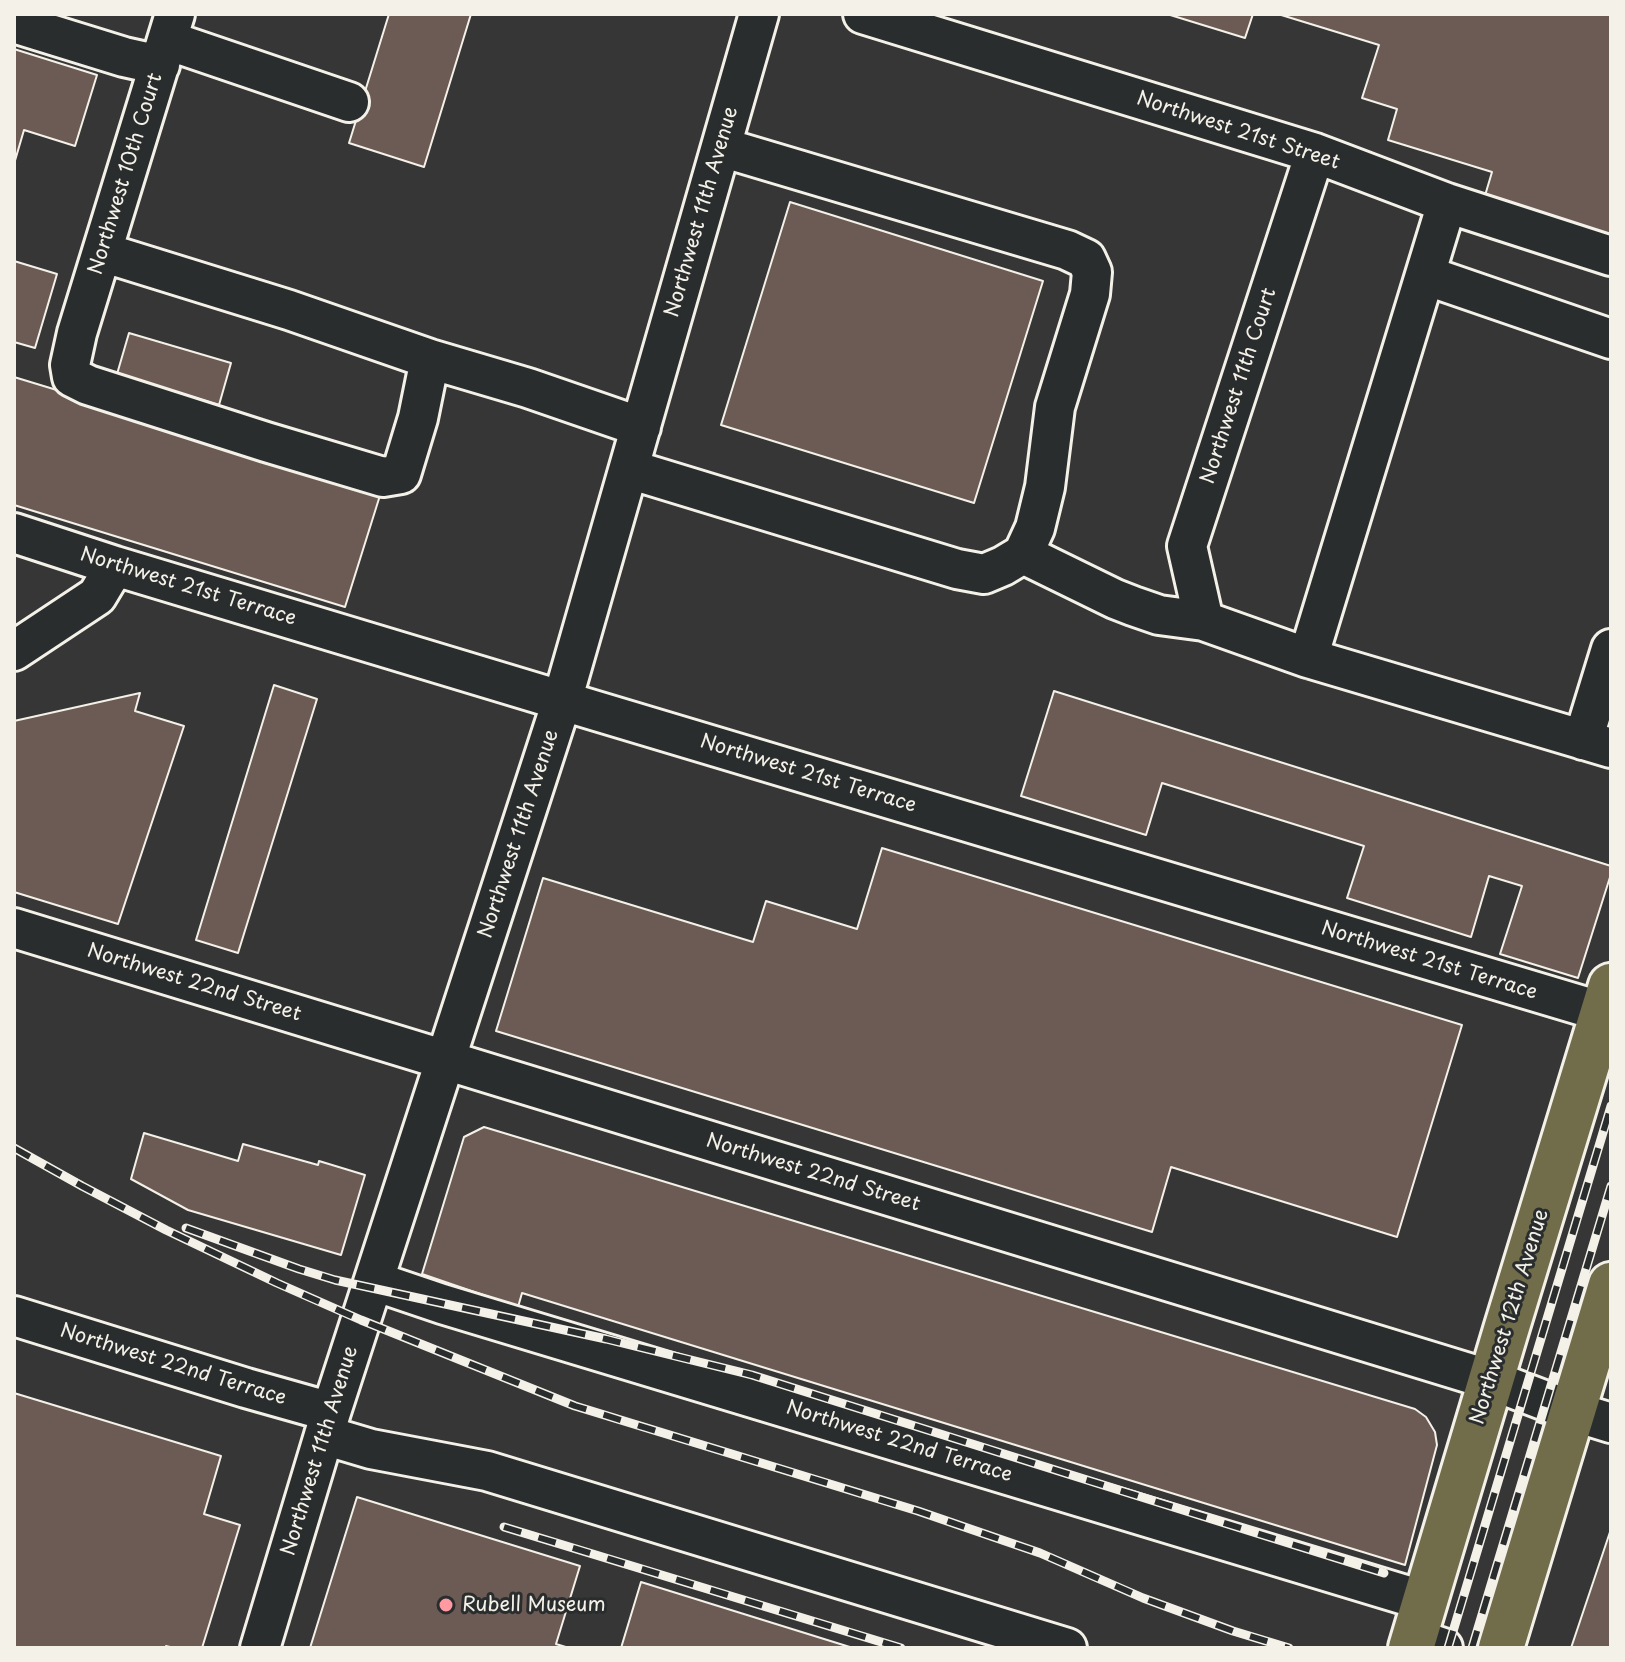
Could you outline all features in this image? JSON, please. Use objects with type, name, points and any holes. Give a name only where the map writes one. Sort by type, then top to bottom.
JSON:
[{"type":"main road","name":"Northwest 12th Avenue","points":[[1423,1634],[1491,1380],[1607,999]]},
{"type":"main road","points":[[1501,1648],[1592,1417],[1611,1285]]},
{"type":"street","name":"Northwest 11th Avenue","points":[[260,1648],[328,1424],[562,701],[759,14]]},
{"type":"street","name":"Northwest 21st Street","points":[[863,14],[1315,153],[1447,203],[1611,256]]},
{"type":"street","points":[[14,23],[60,25],[124,57],[167,40],[349,102]]},
{"type":"street","name":"Northwest 10th Court","points":[[167,40],[77,333],[70,365],[72,377],[266,442],[383,477],[401,474],[418,418],[430,359]]},
{"type":"street","points":[[629,469],[957,569],[984,574],[1023,554],[1035,528],[1045,487],[1055,407],[1090,294],[1092,272],[1086,259],[1067,250],[721,147]]},
{"type":"street","name":"Northwest 11th Court","points":[[1204,621],[1187,546],[1315,153]]},
{"type":"street","points":[[1308,658],[1447,203]]},
{"type":"street","points":[[102,252],[289,310],[641,427]]},
{"type":"street","points":[[1425,275],[1611,339]]},
{"type":"street","name":"Northwest 21st Terrace","points":[[14,533],[562,701],[1607,999]]},
{"type":"street","points":[[1023,554],[1124,602],[1159,615],[1204,621],[1308,658],[1597,744],[1611,649]]},
{"type":"street","points":[[14,651],[97,596],[115,566]]},
{"type":"street","name":"Northwest 22nd Street","points":[[14,928],[1491,1380],[1592,1417]]},
{"type":"street","name":"Northwest 22nd Terrace","points":[[374,1281],[1423,1634]]},
{"type":"street","name":"Northwest 22nd Terrace","points":[[14,1316],[246,1388],[328,1424],[371,1449],[487,1471],[1067,1648]]},
{"type":"building","points":[[389,14],[471,14],[424,167],[349,143]]},
{"type":"building","points":[[1167,14],[1253,14],[1245,38]]},
{"type":"building","points":[[1278,14],[1611,14],[1611,251],[1481,209],[1492,172],[1388,140],[1397,109],[1362,98],[1379,45]]},
{"type":"building","points":[[14,49],[97,75],[75,146],[24,130],[14,164]]},
{"type":"building","points":[[790,202],[1043,281],[974,503],[721,425]]},
{"type":"building","points":[[14,261],[57,274],[35,348],[14,342]]},
{"type":"building","points":[[129,333],[231,363],[219,405],[117,374]]},
{"type":"building","points":[[14,377],[382,489],[345,607],[14,505]]},
{"type":"building","points":[[274,685],[317,699],[238,953],[196,940]]},
{"type":"building","points":[[1054,691],[1611,866],[1578,978],[1500,954],[1522,886],[1489,876],[1471,937],[1347,898],[1364,846],[1162,783],[1146,835],[1021,796]]},
{"type":"building","points":[[140,693],[135,711],[184,726],[118,924],[14,892],[14,721]]},
{"type":"building","points":[[882,848],[1462,1025],[1397,1237],[1171,1167],[1152,1232],[496,1031],[543,878],[753,942],[766,901],[857,929]]},
{"type":"building","points":[[484,1127],[1415,1409],[1426,1417],[1435,1432],[1437,1445],[1405,1565],[522,1293],[518,1307],[422,1274],[464,1137]]},
{"type":"building","points":[[144,1133],[238,1161],[243,1144],[365,1175],[341,1255],[188,1210],[131,1179]]},
{"type":"building","points":[[14,1393],[221,1456],[204,1514],[240,1525],[202,1648],[14,1648]]},
{"type":"building","name":"Rubell Museum","points":[[357,1497],[580,1566],[556,1644],[569,1648],[310,1648]]},
{"type":"building","points":[[1611,1529],[1611,1648],[1571,1648]]},
{"type":"building","name":"Rubell Museum","points":[[641,1582],[853,1648],[621,1648]]},
{"type":"railway","points":[[1448,1648],[1611,1106]]},
{"type":"railway","points":[[14,1148],[166,1230],[277,1283],[575,1406],[918,1511],[1040,1553],[1143,1598],[1289,1648]]},
{"type":"railway","points":[[1472,1648],[1611,1186]]},
{"type":"railway","points":[[186,1228],[335,1280],[606,1339],[752,1375],[1384,1573]]},
{"type":"railway","points":[[504,1527],[901,1648]]},
{"type":"place","name":"Rubell Museum","points":[[446,1605]]}]
